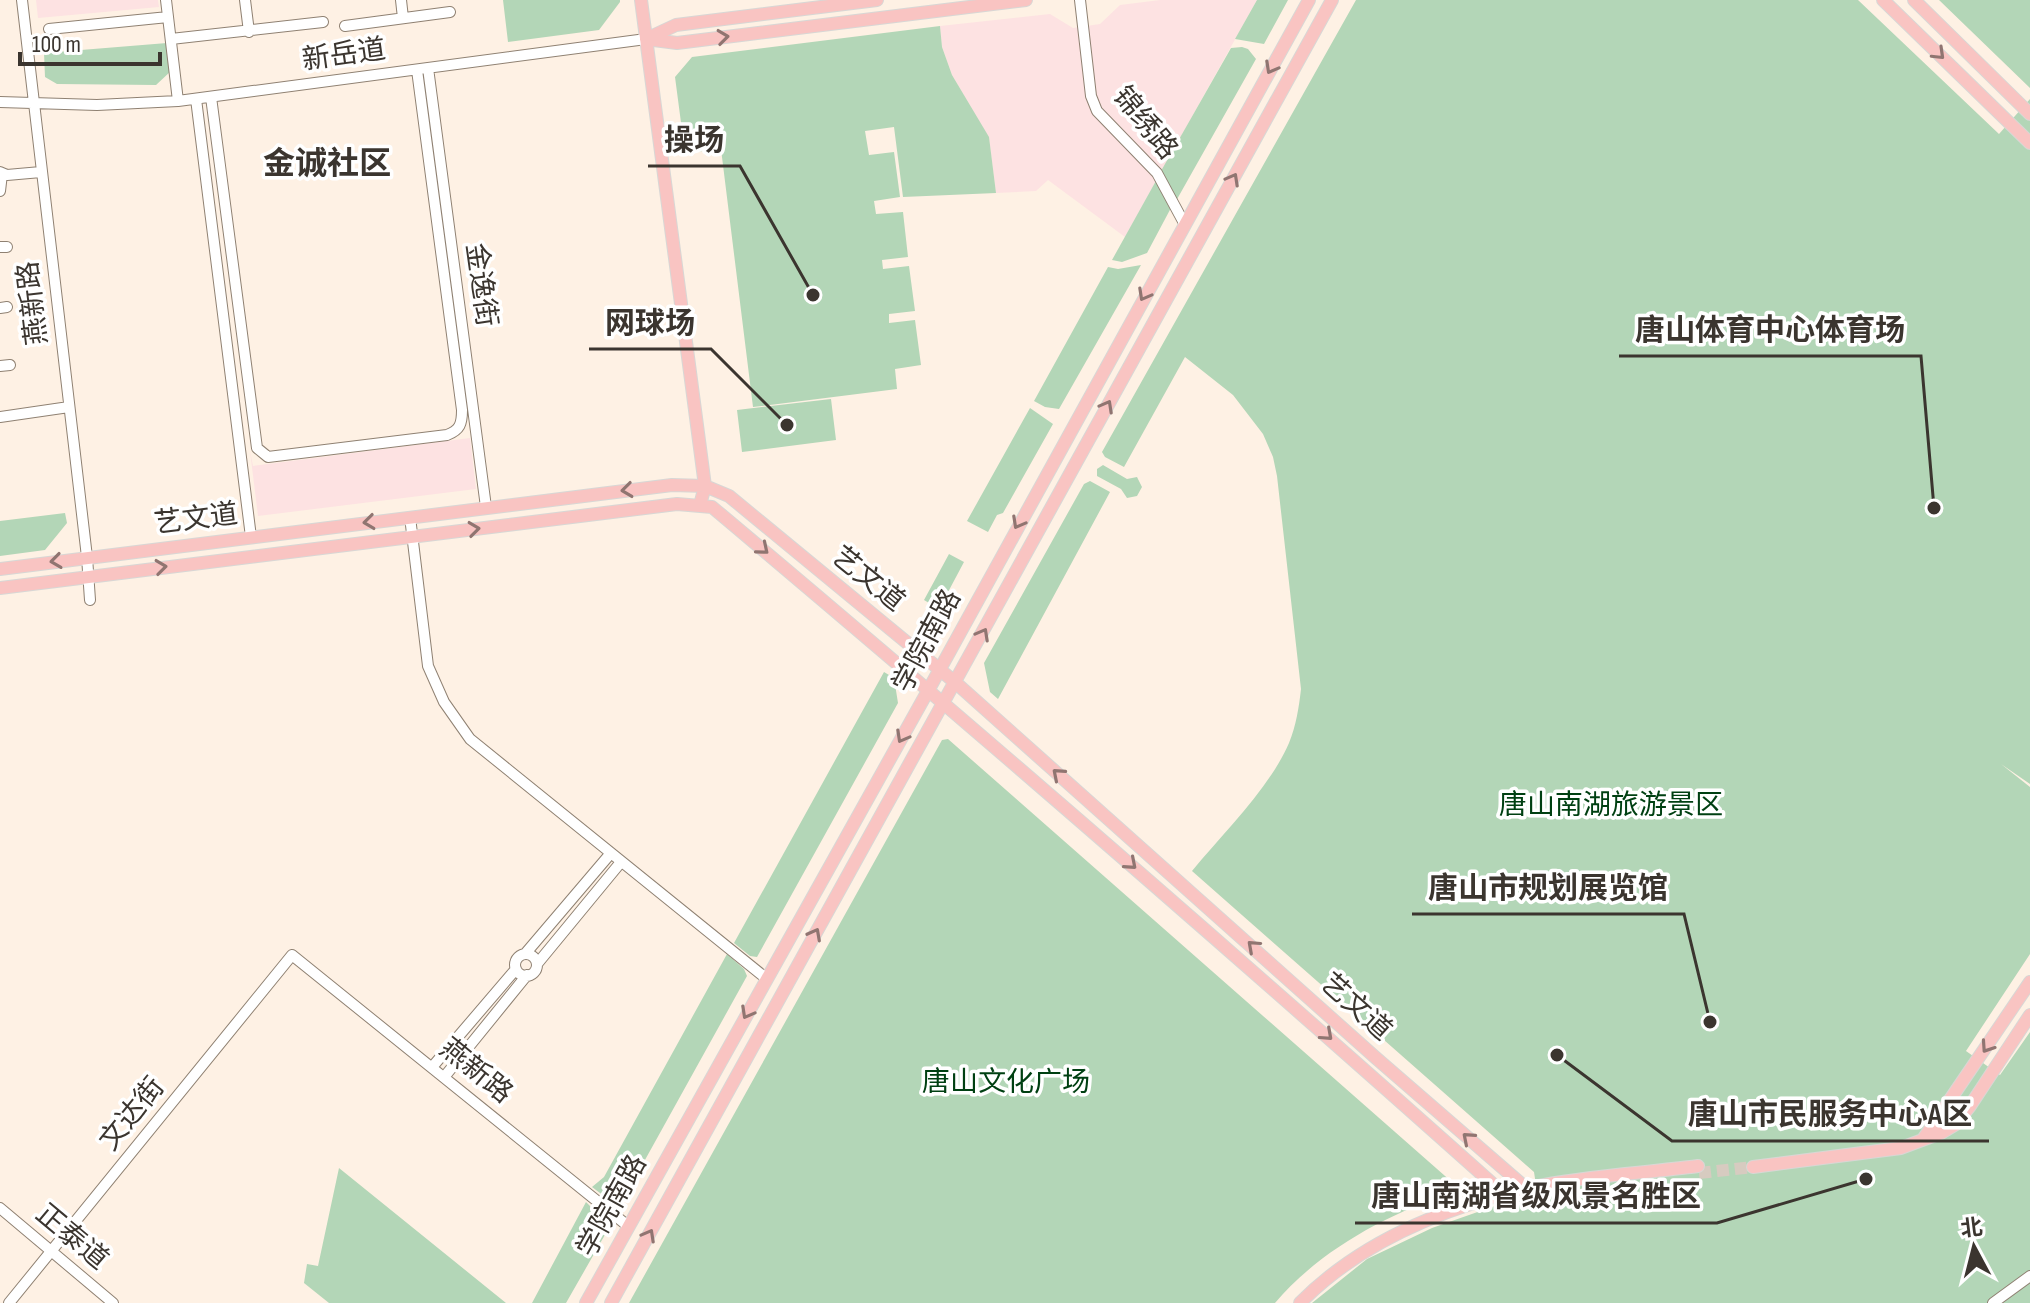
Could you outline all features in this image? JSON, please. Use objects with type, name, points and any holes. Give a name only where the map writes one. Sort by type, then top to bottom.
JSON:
[{"type":"main road","points":[[641,0],[705,486],[700,505]]},
{"type":"main road","name":"新岳道","points":[[646,39],[676,25],[877,0]]},
{"type":"main road","name":"新岳道","points":[[646,39],[677,43],[1026,0]]},
{"type":"main road","name":"学院南路","points":[[586,1303],[1309,0]]},
{"type":"main road","name":"学院南路","points":[[611,1303],[838,890],[946,703],[1332,0]]},
{"type":"main road","points":[[1883,0],[2030,143]]},
{"type":"main road","points":[[1914,0],[2030,114]]},
{"type":"main road","points":[[1990,104],[2002,86]]},
{"type":"main road","name":"艺文道","points":[[0,569],[672,485],[705,486],[729,496],[956,683],[1527,1189]]},
{"type":"main road","name":"艺文道","points":[[0,588],[677,504],[712,507],[946,703],[1270,984],[1504,1194]]},
{"type":"main road","points":[[1270,984],[1280,971]]},
{"type":"main road","points":[[1924,1138],[2030,982]]},
{"type":"main road","points":[[1752,1163],[1941,1133],[1956,1124],[2030,1015]]},
{"type":"main road","points":[[1300,1303],[1365,1251],[1394,1235],[1504,1194],[1527,1189],[1698,1170],[1504,1194]]},
{"type":"street","name":"燕新路","points":[[22,0],[90,600]]},
{"type":"street","points":[[166,0],[178,101]]},
{"type":"street","points":[[245,0],[249,32]]},
{"type":"street","points":[[401,0],[403,18]]},
{"type":"street","name":"锦绣路","points":[[1080,0],[1091,96],[1097,111],[1157,173],[1184,223]]},
{"type":"street","points":[[345,26],[450,12]]},
{"type":"street","points":[[49,29],[168,17]]},
{"type":"street","points":[[171,39],[323,22]]},
{"type":"street","name":"新岳道","points":[[0,102],[97,105],[178,101],[646,39]]},
{"type":"street","points":[[211,97],[257,448],[268,457],[447,435],[456,431],[462,422],[462,410],[423,69]]},
{"type":"street","name":"金逸街","points":[[423,69],[486,507]]},
{"type":"street","points":[[196,99],[251,537]]},
{"type":"street","points":[[0,191],[1,173],[41,172]]},
{"type":"street","points":[[0,417],[69,407]]},
{"type":"street","points":[[410,517],[428,666],[444,702],[470,739],[767,979]]},
{"type":"street","points":[[433,1066],[516,969],[517,959],[525,954],[611,853]]},
{"type":"street","points":[[516,969],[521,974],[533,973],[537,964],[621,862]]},
{"type":"street","points":[[525,954],[534,958],[537,964]]},
{"type":"street","name":"燕新路","points":[[292,955],[628,1226]]},
{"type":"street","name":"文达街","points":[[9,1303],[292,955]]},
{"type":"street","points":[[445,1076],[527,975]]},
{"type":"street","name":"正泰道","points":[[0,1208],[113,1303]]},
{"type":"street","points":[[1993,1303],[2030,1276]]},
{"type":"shaded area","points":[[36,0],[158,0],[159,7],[38,18]]},
{"type":"shaded area","points":[[1160,0],[1257,0],[1125,237],[1048,180],[1036,191],[996,193],[989,138],[952,75],[942,47],[940,26],[1050,14],[1073,28],[1100,24],[1120,5]]},
{"type":"shaded area","points":[[470,438],[476,489],[258,516],[250,451],[253,466]]},
{"type":"green space","points":[[503,0],[620,2],[599,30],[508,42]]},
{"type":"green space","points":[[1257,0],[1288,0],[1264,44],[1235,39]]},
{"type":"green space","name":"唐山南湖旅游景区","points":[[1356,0],[1858,0],[1999,134],[2030,99],[2030,784],[2001,764],[2030,787],[2030,954],[1966,1051],[2000,1075],[2030,1032],[2030,1303],[1312,1303],[1367,1259],[1432,1228],[1506,1202],[1538,1198],[1534,1172],[1192,871],[1270,777],[1289,743],[1298,710],[1301,689],[1277,476],[1263,434],[1233,395],[1185,357],[1124,467],[1105,457],[1102,452]]},
{"type":"green space","points":[[1939,0],[2030,0],[2030,88]]},
{"type":"green space","points":[[940,26],[942,47],[952,75],[989,137],[996,193],[903,197],[894,127],[865,131],[869,155],[894,152],[900,197],[874,201],[876,214],[903,212],[908,257],[882,260],[883,269],[909,266],[915,311],[889,314],[889,323],[915,320],[921,365],[895,369],[897,389],[753,407],[721,149],[685,153],[675,77],[692,57]]},
{"type":"green space","points":[[167,43],[171,71],[156,85],[57,84],[45,77],[44,53]]},
{"type":"green space","points":[[1242,47],[1256,59],[1176,201],[1161,171],[1231,48]]},
{"type":"green space","points":[[1157,179],[1172,206],[1147,253],[1122,262],[1112,260]]},
{"type":"green space","points":[[1141,265],[1059,409],[1034,401],[1108,267],[1118,269]]},
{"type":"green space","points":[[831,399],[836,440],[742,452],[737,410]]},
{"type":"green space","points":[[1030,408],[1053,424],[1003,513],[997,515],[988,532],[967,521]]},
{"type":"green space","points":[[1103,465],[1127,479],[1137,477],[1142,487],[1137,496],[1127,498],[1121,489],[1097,476],[1097,469]]},
{"type":"green space","points":[[1090,481],[1110,492],[998,699],[990,692],[984,663],[1084,484]]},
{"type":"green space","points":[[65,513],[67,523],[45,550],[0,556],[0,521]]},
{"type":"green space","points":[[949,554],[964,562],[939,609],[924,600]]},
{"type":"green space","points":[[884,672],[894,678],[898,703],[757,957],[750,956],[734,943]]},
{"type":"green space","name":"唐山文化广场","points":[[948,739],[1453,1183],[1452,1193],[1403,1212],[1356,1236],[1312,1266],[1275,1303],[629,1303],[942,740]]},
{"type":"green space","points":[[727,954],[744,969],[747,976],[620,1205],[616,1205],[592,1187],[604,1177]]},
{"type":"green space","points":[[339,1168],[506,1303],[329,1303],[304,1283],[307,1264],[318,1266]]},
{"type":"green space","points":[[586,1202],[610,1226],[566,1303],[532,1303]]},
{"type":"tunnel","points":[[1699,1173],[1753,1167]]},
{"type":"place","name":"操场","points":[[813,295]]},
{"type":"place","name":"网球场","points":[[787,425]]},
{"type":"place","name":"唐山体育中心体育场","points":[[1934,508]]},
{"type":"place","name":"唐山市规划展览馆","points":[[1710,1022]]},
{"type":"place","name":"唐山市民服务中心A区","points":[[1557,1055]]},
{"type":"place","name":"唐山南湖省级风景名胜区","points":[[1866,1179]]},
{"type":"district","name":"金诚社区","points":[[327,164]]}]
